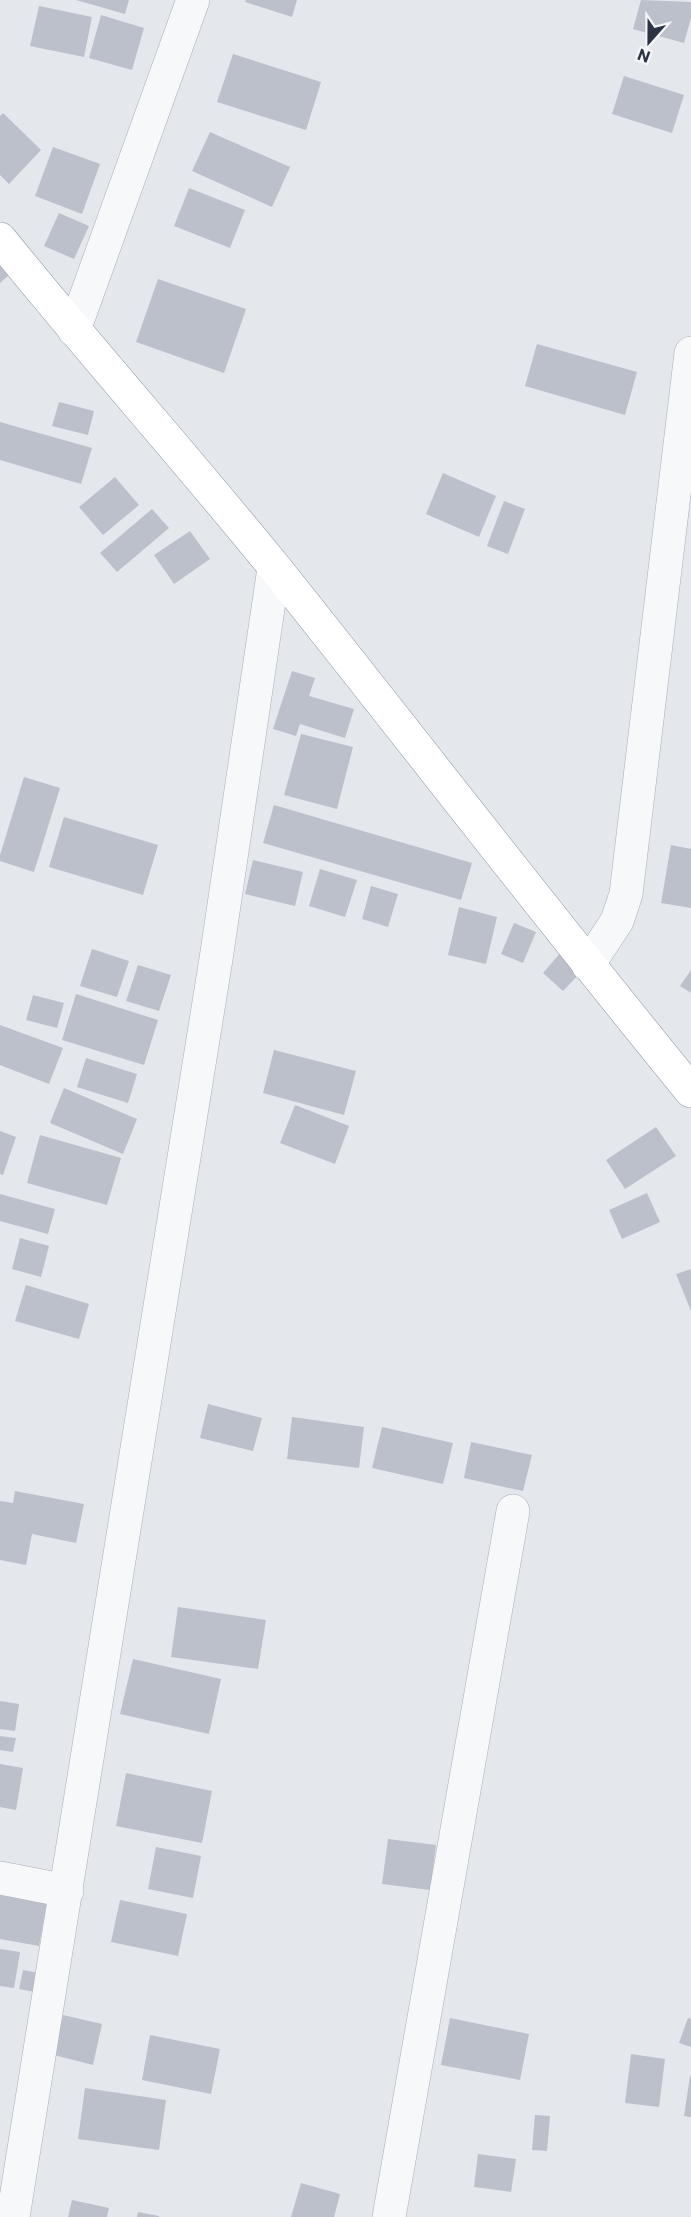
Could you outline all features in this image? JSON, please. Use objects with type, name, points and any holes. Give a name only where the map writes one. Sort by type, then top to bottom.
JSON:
[{"type":"highway","points":[[0,239],[274,568],[588,965],[691,1091]]},
{"type":"street","points":[[74,330],[193,0]]},
{"type":"street","points":[[588,965],[617,921],[626,894],[691,353]]},
{"type":"street","points":[[13,2217],[216,959],[274,568]]},
{"type":"street","points":[[390,2217],[513,1511]]},
{"type":"street","points":[[0,1878],[67,1891]]},
{"type":"building","points":[[76,0],[129,0],[125,14]]},
{"type":"building","points":[[246,0],[297,0],[292,17],[245,2]]},
{"type":"building","points":[[641,0],[691,2],[691,18],[684,43],[633,29]]},
{"type":"building","points":[[39,6],[92,17],[84,57],[30,46]]},
{"type":"building","points":[[101,15],[144,28],[132,70],[89,58]]},
{"type":"building","points":[[233,54],[321,82],[306,130],[217,102]]},
{"type":"building","points":[[624,76],[684,95],[672,133],[612,114]]},
{"type":"building","points":[[3,113],[41,150],[9,184],[0,175],[0,116]]},
{"type":"building","points":[[210,132],[290,167],[272,207],[192,171]]},
{"type":"building","points":[[53,147],[100,164],[82,214],[35,196]]},
{"type":"building","points":[[189,188],[245,210],[230,248],[174,226]]},
{"type":"building","points":[[59,213],[89,226],[74,259],[44,246]]},
{"type":"building","points":[[0,265],[9,275],[0,283]]},
{"type":"building","points":[[158,279],[246,309],[224,373],[136,342]]},
{"type":"building","points":[[537,344],[637,372],[625,415],[525,386]]},
{"type":"building","points":[[59,402],[94,411],[88,435],[52,426]]},
{"type":"building","points":[[0,422],[92,448],[81,484],[0,460]]},
{"type":"building","points":[[443,473],[496,496],[479,537],[426,514]]},
{"type":"building","points":[[115,477],[139,505],[103,535],[79,507]]},
{"type":"building","points":[[504,501],[525,509],[508,554],[487,546]]},
{"type":"building","points":[[152,509],[169,528],[117,572],[100,553]]},
{"type":"building","points":[[190,531],[210,559],[174,584],[154,555]]},
{"type":"building","points":[[292,671],[315,678],[309,696],[354,709],[345,738],[300,724],[296,736],[273,729]]},
{"type":"building","points":[[301,734],[353,747],[337,809],[284,795]]},
{"type":"building","points":[[24,777],[60,788],[34,872],[0,861]]},
{"type":"building","points":[[274,805],[472,863],[461,900],[263,843]]},
{"type":"building","points":[[64,817],[158,845],[143,895],[49,867]]},
{"type":"building","points":[[671,845],[691,849],[691,908],[661,903]]},
{"type":"building","points":[[253,860],[303,872],[295,906],[245,894]]},
{"type":"building","points":[[320,869],[357,880],[345,917],[309,906]]},
{"type":"building","points":[[371,886],[398,894],[388,927],[362,919]]},
{"type":"building","points":[[459,907],[497,917],[486,964],[448,955]]},
{"type":"building","points":[[514,923],[536,932],[523,963],[501,954]]},
{"type":"building","points":[[92,949],[129,961],[117,997],[80,986]]},
{"type":"building","points":[[561,952],[582,971],[563,991],[543,973]]},
{"type":"building","points":[[138,965],[171,975],[159,1011],[126,1001]]},
{"type":"building","points":[[691,970],[691,993],[680,986]]},
{"type":"building","points":[[76,994],[158,1020],[144,1065],[62,1040]]},
{"type":"building","points":[[33,995],[64,1003],[57,1028],[26,1020]]},
{"type":"building","points":[[0,1025],[63,1048],[49,1084],[0,1065]]},
{"type":"building","points":[[274,1050],[356,1071],[344,1115],[263,1093]]},
{"type":"building","points":[[86,1058],[137,1074],[128,1103],[77,1087]]},
{"type":"building","points":[[64,1088],[137,1119],[123,1154],[50,1123]]},
{"type":"building","points":[[295,1105],[349,1126],[335,1164],[280,1143]]},
{"type":"building","points":[[656,1127],[676,1156],[625,1189],[606,1160]]},
{"type":"building","points":[[0,1131],[16,1137],[3,1175],[0,1174]]},
{"type":"building","points":[[40,1135],[121,1158],[107,1205],[27,1183]]},
{"type":"building","points":[[647,1193],[660,1222],[622,1239],[609,1210]]},
{"type":"building","points":[[0,1194],[55,1209],[48,1234],[0,1221]]},
{"type":"building","points":[[20,1238],[49,1246],[41,1277],[12,1269]]},
{"type":"building","points":[[691,1269],[691,1311],[676,1274]]},
{"type":"building","points":[[26,1285],[89,1304],[79,1339],[15,1321]]},
{"type":"building","points":[[208,1404],[262,1418],[253,1451],[200,1438]]},
{"type":"building","points":[[292,1417],[364,1427],[359,1468],[287,1459]]},
{"type":"building","points":[[382,1427],[453,1443],[443,1484],[372,1468]]},
{"type":"building","points":[[471,1442],[532,1455],[523,1491],[464,1478]]},
{"type":"building","points":[[15,1491],[84,1504],[76,1543],[32,1534],[26,1565],[0,1560],[0,1501],[13,1503]]},
{"type":"building","points":[[178,1607],[266,1620],[258,1669],[171,1657]]},
{"type":"building","points":[[133,1659],[221,1679],[209,1734],[120,1714]]},
{"type":"building","points":[[0,1701],[19,1704],[15,1731],[0,1729]]},
{"type":"building","points":[[0,1736],[16,1738],[13,1752],[0,1750]]},
{"type":"building","points":[[0,1764],[23,1768],[16,1810],[0,1807]]},
{"type":"building","points":[[126,1773],[212,1791],[202,1843],[116,1826]]},
{"type":"building","points":[[388,1839],[436,1845],[430,1890],[382,1884]]},
{"type":"building","points":[[156,1847],[201,1856],[193,1898],[148,1889]]},
{"type":"building","points":[[0,1893],[47,1902],[39,1946],[0,1939]]},
{"type":"building","points":[[120,1900],[187,1914],[178,1956],[111,1942]]},
{"type":"building","points":[[0,1949],[20,1952],[14,1988],[0,1986]]},
{"type":"building","points":[[23,1970],[39,1973],[35,1992],[19,1989]]},
{"type":"building","points":[[63,2015],[102,2024],[93,2065],[54,2055]]},
{"type":"building","points":[[450,2018],[529,2034],[520,2080],[441,2065]]},
{"type":"building","points":[[688,2018],[691,2019],[691,2047],[679,2043]]},
{"type":"building","points":[[150,2035],[220,2049],[211,2094],[142,2080]]},
{"type":"building","points":[[631,2054],[665,2059],[659,2107],[625,2103]]},
{"type":"building","points":[[691,2076],[691,2117],[684,2116]]},
{"type":"building","points":[[85,2088],[166,2100],[159,2150],[78,2139]]},
{"type":"building","points":[[535,2115],[550,2116],[547,2151],[532,2150]]},
{"type":"building","points":[[478,2154],[516,2159],[511,2192],[474,2187]]},
{"type":"building","points":[[301,2183],[340,2194],[334,2217],[291,2217]]},
{"type":"building","points":[[72,2200],[109,2208],[107,2217],[68,2217]]},
{"type":"building","points":[[138,2212],[159,2216],[159,2217],[137,2217]]}]
